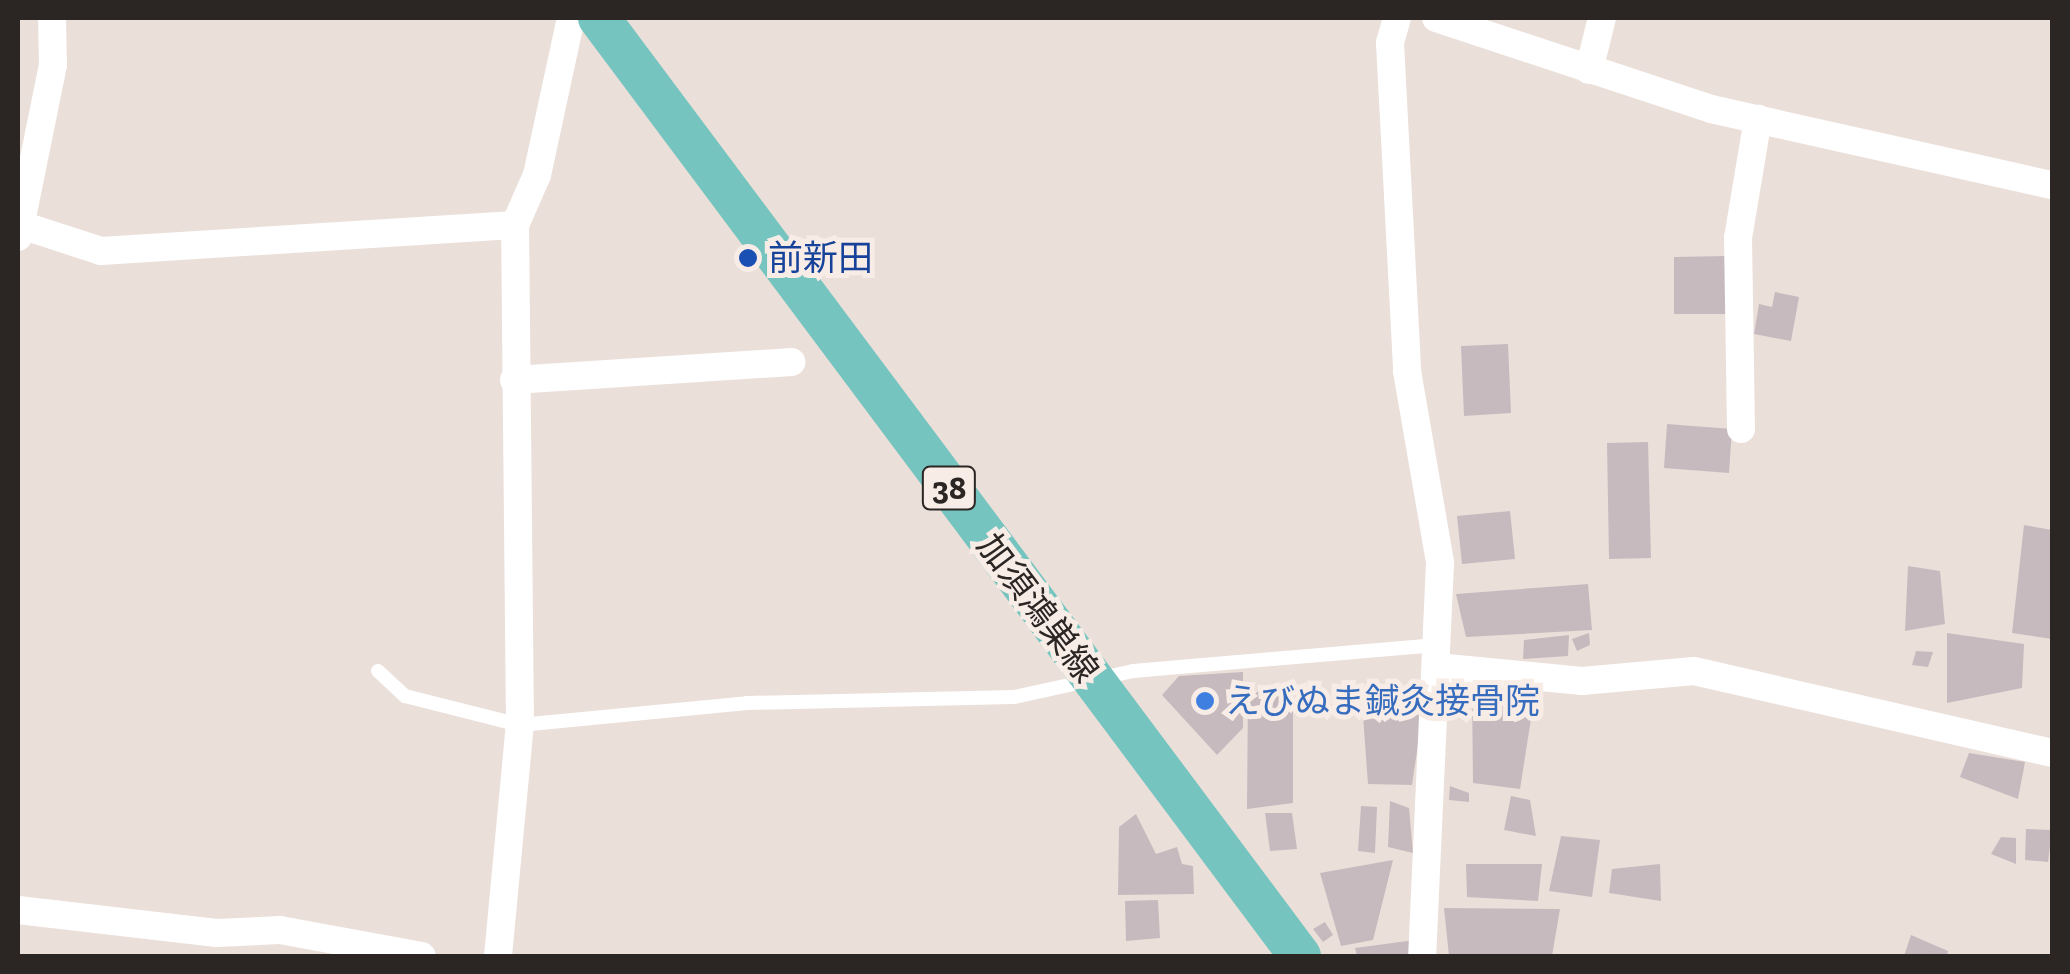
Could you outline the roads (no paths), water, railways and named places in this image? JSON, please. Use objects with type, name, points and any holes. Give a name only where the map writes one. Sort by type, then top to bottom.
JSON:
[{"type":"main road","name":"加須鴻巣線","points":[[599,18],[1300,956]]},
{"type":"street","points":[[52,18],[20,229],[101,251],[515,225]]},
{"type":"street","points":[[498,956],[520,725],[515,225],[537,175],[571,18]]},
{"type":"street","points":[[1398,18],[1390,44],[1406,371],[1440,563],[1422,956]]},
{"type":"street","points":[[1436,18],[1589,70],[1758,118],[2052,185]]},
{"type":"street","points":[[1589,70],[1602,18]]},
{"type":"street","points":[[1741,429],[1738,238],[1758,118]]},
{"type":"street","points":[[514,380],[791,362]]},
{"type":"street","points":[[1438,656],[1582,681],[1694,672],[2052,754]]},
{"type":"street","points":[[18,910],[216,933],[280,930],[422,956]]},
{"type":"lane","points":[[378,671],[405,696],[520,725],[1096,686],[1134,671],[1438,656]]},
{"type":"place","name":"前新田","points":[[748,258]]},
{"type":"place","name":"えびぬま鍼灸接骨院","points":[[1205,701]]}]
